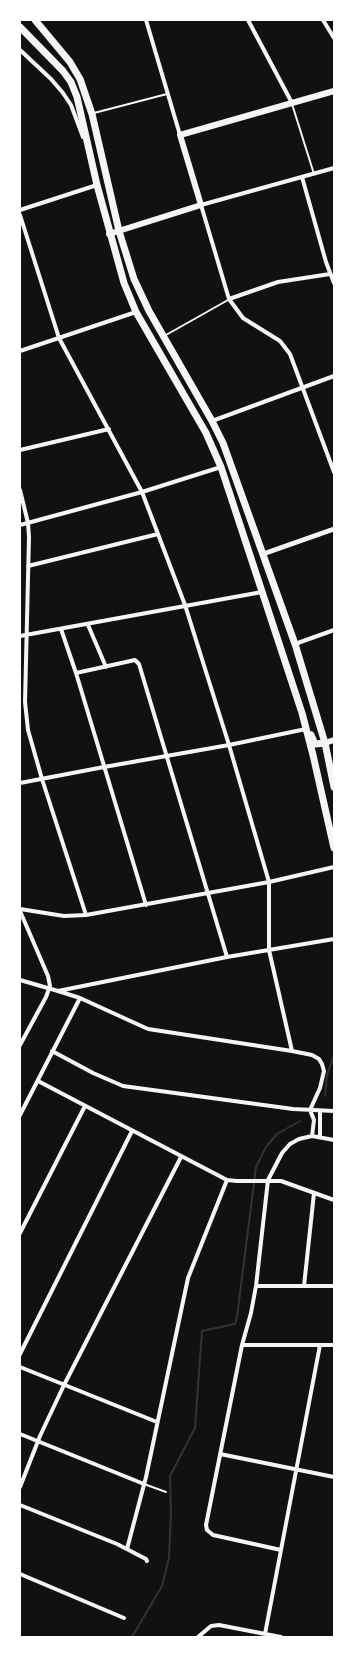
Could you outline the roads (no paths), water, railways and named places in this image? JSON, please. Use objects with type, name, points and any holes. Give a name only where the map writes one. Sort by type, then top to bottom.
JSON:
[{"type":"main road","points":[[35,20],[75,70],[83,87],[92,114],[119,231],[141,296],[223,443],[295,644],[325,743],[334,787]]},
{"type":"main road","points":[[20,27],[64,70],[71,82],[77,98],[90,148],[109,234],[124,283],[136,312],[206,433],[221,467],[302,713],[334,848]]},
{"type":"main road","points":[[109,234],[201,205],[180,135],[334,91]]},
{"type":"main road","points":[[192,409],[204,421],[212,421]]},
{"type":"main road","points":[[302,713],[315,743],[325,743],[334,740]]},
{"type":"street","points":[[146,20],[180,135]]},
{"type":"street","points":[[248,20],[292,103]]},
{"type":"street","points":[[323,20],[334,38]]},
{"type":"street","points":[[20,50],[52,79],[64,93],[90,148]]},
{"type":"street","points":[[334,168],[201,205],[228,299],[243,318],[280,341],[286,347],[303,387],[334,472]]},
{"type":"street","points":[[302,177],[330,274],[334,282]]},
{"type":"street","points":[[20,210],[97,185]]},
{"type":"street","points":[[20,215],[59,338],[142,492],[185,605],[229,745],[269,882],[269,950],[292,1051]]},
{"type":"street","points":[[228,299],[278,282],[330,274]]},
{"type":"street","points":[[20,351],[136,312]]},
{"type":"street","points":[[212,421],[334,376]]},
{"type":"street","points":[[20,450],[109,429]]},
{"type":"street","points":[[20,525],[142,492],[221,467]]},
{"type":"street","points":[[20,490],[28,523],[26,719],[32,747],[86,915]]},
{"type":"street","points":[[263,554],[334,529]]},
{"type":"street","points":[[28,566],[158,534]]},
{"type":"street","points":[[20,636],[61,630],[185,605],[262,592]]},
{"type":"street","points":[[88,625],[106,667]]},
{"type":"street","points":[[61,630],[76,673],[146,905]]},
{"type":"street","points":[[295,644],[334,630]]},
{"type":"street","points":[[76,673],[135,660],[137,661],[208,892],[226,957]]},
{"type":"street","points":[[20,783],[104,766],[229,745],[306,729]]},
{"type":"street","points":[[20,910],[64,916],[86,915],[269,882],[334,867]]},
{"type":"street","points":[[20,910],[48,976],[50,990],[20,1044]]},
{"type":"street","points":[[58,991],[126,976],[226,957],[334,939]]},
{"type":"street","points":[[20,980],[80,998],[148,1029],[292,1051],[319,1059],[322,1064],[323,1078],[310,1110],[314,1120],[312,1136]]},
{"type":"street","points":[[20,1116],[80,998]]},
{"type":"street","points":[[52,1051],[93,1073],[123,1086],[310,1110],[334,1111]]},
{"type":"street","points":[[38,1081],[227,1180],[281,1181],[334,1200]]},
{"type":"street","points":[[20,1233],[85,1106]]},
{"type":"street","points":[[320,1110],[320,1137]]},
{"type":"street","points":[[20,1354],[132,1131]]},
{"type":"street","points":[[281,1550],[213,1535],[206,1530],[206,1525],[242,1345],[251,1313],[256,1286],[265,1180],[282,1152],[290,1144],[299,1139],[312,1136],[334,1140]]},
{"type":"street","points":[[20,1488],[38,1442],[64,1385],[181,1157]]},
{"type":"street","points":[[127,1549],[144,1484],[190,1271],[227,1180]]},
{"type":"street","points":[[304,1286],[314,1193]]},
{"type":"street","points":[[256,1286],[334,1286]]},
{"type":"street","points":[[242,1345],[334,1345]]},
{"type":"street","points":[[265,1634],[320,1345]]},
{"type":"street","points":[[20,1367],[157,1422]]},
{"type":"street","points":[[20,1434],[144,1484]]},
{"type":"street","points":[[220,1454],[334,1477]]},
{"type":"street","points":[[20,1505],[117,1544],[146,1559],[147,1561]]},
{"type":"street","points":[[20,1574],[124,1618]]},
{"type":"street","points":[[198,1637],[211,1626],[219,1625],[281,1637]]},
{"type":"lane","points":[[92,114],[167,94]]},
{"type":"lane","points":[[292,103],[314,174]]},
{"type":"lane","points":[[163,336],[228,299]]},
{"type":"lane","points":[[144,1484],[166,1492]]},
{"type":"waterway","points":[[325,1096],[327,1075],[334,1055]]},
{"type":"waterway","points":[[132,1637],[162,1586],[169,1558],[171,1513],[170,1476],[195,1428],[202,1331],[235,1324],[256,1167],[266,1147],[277,1134],[300,1121]]}]
